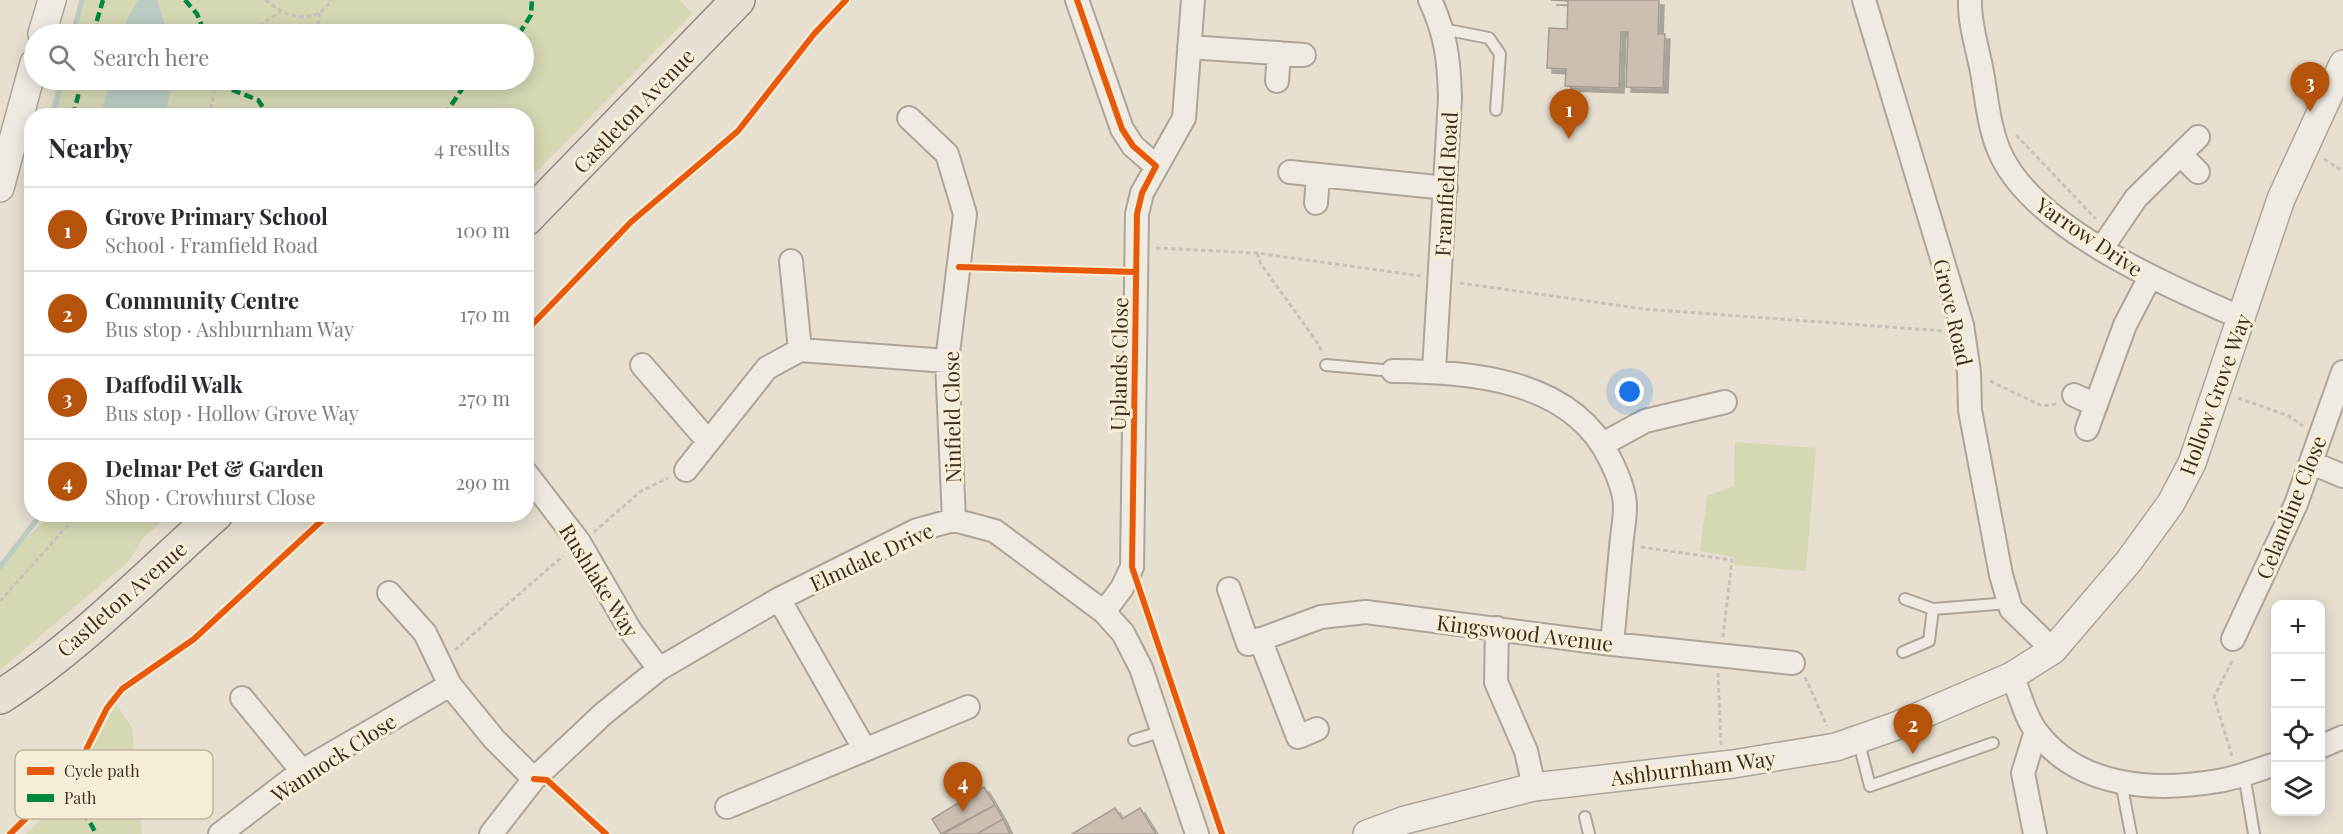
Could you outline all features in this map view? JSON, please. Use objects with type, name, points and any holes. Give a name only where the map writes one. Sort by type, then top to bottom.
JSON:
[{"type":"main road","name":"Castleton Avenue","points":[[534,211],[738,0]]},
{"type":"main road","name":"Castleton Avenue","points":[[0,716],[13,689],[207,522]]},
{"type":"street","points":[[45,24],[52,0]]},
{"type":"street","points":[[1077,0],[1122,129],[1132,146],[1156,166]]},
{"type":"street","name":"Uplands Close","points":[[1104,612],[1122,588],[1132,567],[1137,214],[1142,193],[1184,118],[1193,0]]},
{"type":"street","name":"Framfield Road","points":[[1430,0],[1443,28],[1450,87],[1434,371]]},
{"type":"street","name":"Grove Road","points":[[1864,0],[1963,333],[1969,372],[1970,410],[2001,575],[2009,603],[2011,609],[2053,650]]},
{"type":"street","name":"Yarrow Drive","points":[[1970,0],[1991,125],[2002,157],[2027,192],[2055,217],[2106,241],[2150,277],[2242,318]]},
{"type":"street","points":[[1189,47],[1304,54]]},
{"type":"street","points":[[1277,81],[1279,53]]},
{"type":"street","name":"Hollow Grove Way","points":[[2012,676],[2053,650],[2129,561],[2171,503],[2192,463],[2281,199],[2343,64]]},
{"type":"street","points":[[0,188],[27,90]]},
{"type":"street","name":"Ninfield Close","points":[[909,118],[947,154],[965,214],[947,361],[954,520]]},
{"type":"street","points":[[2106,241],[2136,198],[2198,137]]},
{"type":"street","points":[[2181,154],[2198,172]]},
{"type":"street","points":[[1290,172],[1446,188]]},
{"type":"street","points":[[1316,203],[1318,176]]},
{"type":"street","points":[[791,261],[800,350]]},
{"type":"street","points":[[2087,429],[2125,325],[2150,277]]},
{"type":"street","points":[[686,470],[707,440],[767,368],[800,350],[947,361]]},
{"type":"street","points":[[642,365],[707,440]]},
{"type":"street","points":[[1393,371],[1434,371],[1525,386],[1568,409],[1585,422],[1603,444],[1617,474],[1625,505],[1612,644]]},
{"type":"street","name":"Celandine Close","points":[[2233,639],[2312,463],[2343,372]]},
{"type":"street","points":[[2074,395],[2096,405]]},
{"type":"street","points":[[1603,444],[1645,421],[1725,402]]},
{"type":"street","points":[[2312,463],[2343,476]]},
{"type":"street","name":"Rushlake Way","points":[[534,498],[579,542],[630,630],[659,669]]},
{"type":"street","name":"Elmdale Drive","points":[[491,834],[534,779],[603,714],[659,669],[779,600],[917,530],[954,520],[995,531],[1104,612],[1123,633],[1141,668],[1197,834]]},
{"type":"street","points":[[1229,589],[1248,644],[1260,639],[1298,736],[1317,729]]},
{"type":"street","points":[[389,594],[425,633],[440,659],[450,685],[494,739],[534,779]]},
{"type":"street","points":[[779,600],[865,750]]},
{"type":"street","name":"Kingswood Avenue","points":[[1260,639],[1321,617],[1366,612],[1612,644],[1793,663]]},
{"type":"street","points":[[1497,628],[1496,682],[1526,751],[1534,787]]},
{"type":"street","points":[[2012,676],[2036,731],[2072,765],[2108,780],[2147,787],[2218,781],[2271,765]]},
{"type":"street","name":"Ashburnham Way","points":[[1367,834],[1407,827],[1534,787],[1724,766],[1847,743],[1896,726],[2012,676]]},
{"type":"street","name":"Wannock Close","points":[[220,834],[302,771],[450,685]]},
{"type":"street","points":[[242,698],[302,771]]},
{"type":"street","points":[[727,807],[968,707]]},
{"type":"street","points":[[2035,834],[2023,772],[2036,731]]},
{"type":"street","points":[[2325,745],[2343,737]]},
{"type":"lane","points":[[1443,28],[1489,38],[1500,54],[1496,110]]},
{"type":"lane","points":[[1326,364],[1393,371]]},
{"type":"lane","points":[[1905,599],[1933,609],[2009,603]]},
{"type":"lane","points":[[1903,652],[1929,641],[1933,609]]},
{"type":"lane","points":[[1134,740],[1162,731]]},
{"type":"lane","points":[[1847,743],[1870,786],[1993,743]]},
{"type":"lane","points":[[2241,774],[2254,834]]},
{"type":"lane","points":[[2121,782],[2131,834]]},
{"type":"lane","points":[[1585,818],[1589,834]]},
{"type":"path","points":[[266,0],[280,12],[293,16],[320,13]]},
{"type":"path","points":[[319,24],[320,13],[332,0]]},
{"type":"path","points":[[262,24],[280,12]]},
{"type":"path","points":[[211,108],[215,90]]},
{"type":"path","points":[[1991,125],[2009,128],[2106,241]]},
{"type":"path","points":[[2324,159],[2343,171]]},
{"type":"path","points":[[1137,247],[1257,253],[1365,266],[1440,280],[1644,309],[1963,333]]},
{"type":"path","points":[[1257,253],[1261,264],[1319,345],[1326,364]]},
{"type":"path","points":[[1969,372],[2042,406],[2069,403],[2074,395]]},
{"type":"path","points":[[2232,396],[2289,416],[2306,429],[2321,433]]},
{"type":"path","points":[[440,659],[456,650],[641,491],[686,470]]},
{"type":"path","points":[[0,601],[71,522]]},
{"type":"path","points":[[1621,545],[1732,560],[1717,684],[1724,766]]},
{"type":"path","points":[[2233,639],[2237,651],[2214,697],[2241,774]]},
{"type":"path","points":[[1793,663],[1801,670],[1847,743]]},
{"type":"green space","points":[[80,0],[138,0],[126,24],[73,24]]},
{"type":"green space","points":[[157,0],[680,0],[692,14],[534,174],[534,108],[167,108],[170,90],[534,90],[534,24],[165,24]]},
{"type":"green space","points":[[55,90],[108,90],[102,108],[51,108]]},
{"type":"green space","points":[[1735,442],[1816,448],[1806,571],[1734,565],[1734,557],[1700,551],[1707,496],[1734,486]]},
{"type":"green space","points":[[42,522],[162,522],[143,538],[130,560],[0,670],[0,562]]},
{"type":"green space","points":[[116,704],[132,728],[134,750],[91,750]]},
{"type":"green space","points":[[141,819],[142,834],[26,834],[41,820]]},
{"type":"shaded area","points":[[138,0],[157,0],[165,24],[126,24]]},
{"type":"shaded area","points":[[108,90],[170,90],[167,108],[102,108]]},
{"type":"building","points":[[1551,0],[1659,0],[1658,34],[1665,34],[1663,88],[1626,87],[1628,32],[1621,32],[1619,88],[1565,86],[1566,69],[1547,68],[1549,28],[1567,29],[1568,1]]},
{"type":"building","points":[[984,787],[995,805],[941,834],[932,819]]},
{"type":"building","points":[[995,805],[1003,819],[977,834],[943,834]]},
{"type":"building","points":[[1115,808],[1122,819],[1140,808],[1156,834],[1072,834]]},
{"type":"building","points":[[1003,819],[1010,834],[977,834]]},
{"type":"waterway","points":[[76,24],[82,0]]},
{"type":"waterway","points":[[55,108],[60,90]]},
{"type":"waterway","points":[[0,567],[35,522]]},
{"type":"marked path","points":[[96,24],[103,0]]},
{"type":"marked path","points":[[185,0],[197,14],[201,24]]},
{"type":"marked path","points":[[525,24],[531,15],[532,0]]},
{"type":"marked path","points":[[75,108],[80,90]]},
{"type":"marked path","points":[[233,90],[258,100],[264,108]]},
{"type":"marked path","points":[[449,108],[461,90]]},
{"type":"marked path","points":[[88,819],[96,834]]},
{"type":"cycle path","points":[[534,323],[631,222],[738,131],[814,34],[846,0]]},
{"type":"cycle path","points":[[1077,0],[1122,129],[1133,146],[1156,166],[1142,193],[1137,214],[1132,567],[1222,834]]},
{"type":"cycle path","points":[[959,267],[1136,272]]},
{"type":"cycle path","points":[[86,750],[107,708],[122,689],[194,639],[320,522]]},
{"type":"cycle path","points":[[534,779],[547,780],[606,834]]},
{"type":"cycle path","points":[[10,834],[25,819]]},
{"type":"place","name":"Daffodil Walk","points":[[2310,112]]},
{"type":"place","name":"Grove Primary School","points":[[1569,139]]},
{"type":"place","name":"Community Centre","points":[[1913,754]]},
{"type":"place","name":"Delmar Pet & Garden","points":[[963,812]]}]
